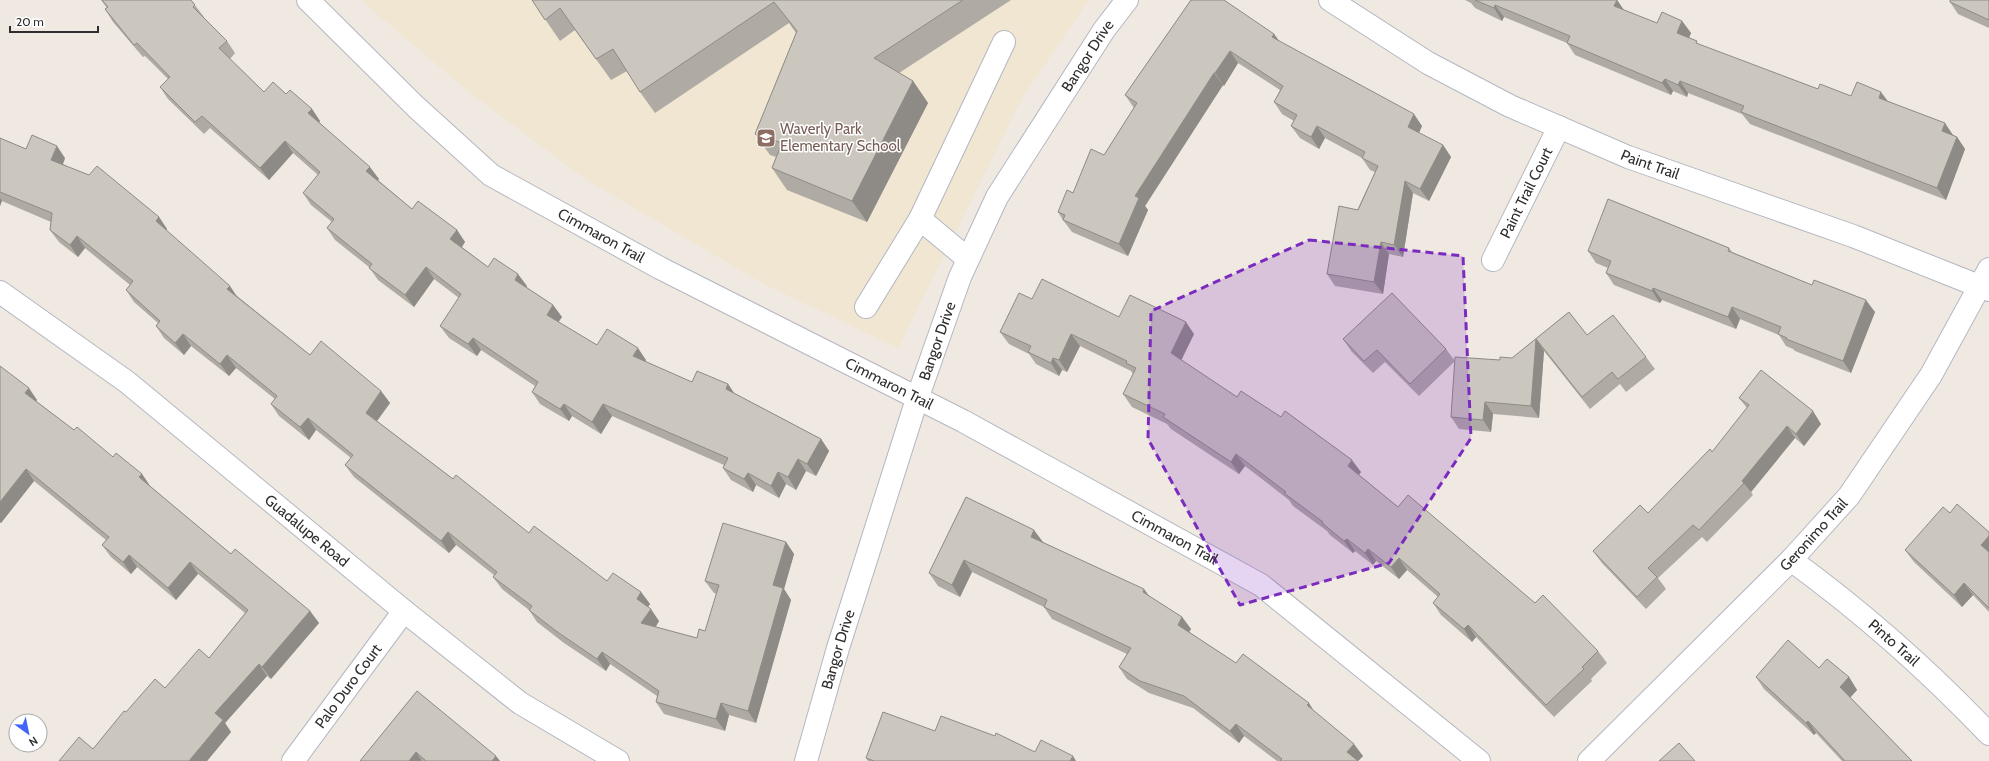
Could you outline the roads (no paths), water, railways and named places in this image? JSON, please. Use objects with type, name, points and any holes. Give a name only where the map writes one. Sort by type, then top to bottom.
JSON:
[{"type":"street","name":"Cimmaron Trail","points":[[308,0],[416,107],[492,175],[660,268],[963,421],[1261,586],[1479,761]]},
{"type":"street","name":"Bangor Drive","points":[[806,761],[838,648],[917,399],[960,277],[997,197],[1104,30],[1127,0]]},
{"type":"street","name":"Paint Trail","points":[[1330,0],[1428,63],[1510,106],[1628,156],[1986,282]]},
{"type":"street","points":[[866,307],[920,219],[1004,42]]},
{"type":"street","name":"Paint Trail Court","points":[[1493,260],[1559,127]]},
{"type":"street","points":[[920,219],[968,259]]},
{"type":"street","name":"Geronimo Trail","points":[[1589,761],[1791,560],[1849,496],[1932,375],[1986,282]]},
{"type":"street","name":"Guadalupe Road","points":[[0,292],[127,382],[404,611],[520,703],[618,761]]},
{"type":"street","name":"Pinto Trail","points":[[1791,560],[1835,592],[1958,702],[1989,734]]},
{"type":"street","name":"Palo Duro Court","points":[[292,761],[404,611]]},
{"type":"place","name":"Waverly Park Elementary School","points":[[766,138]]}]
